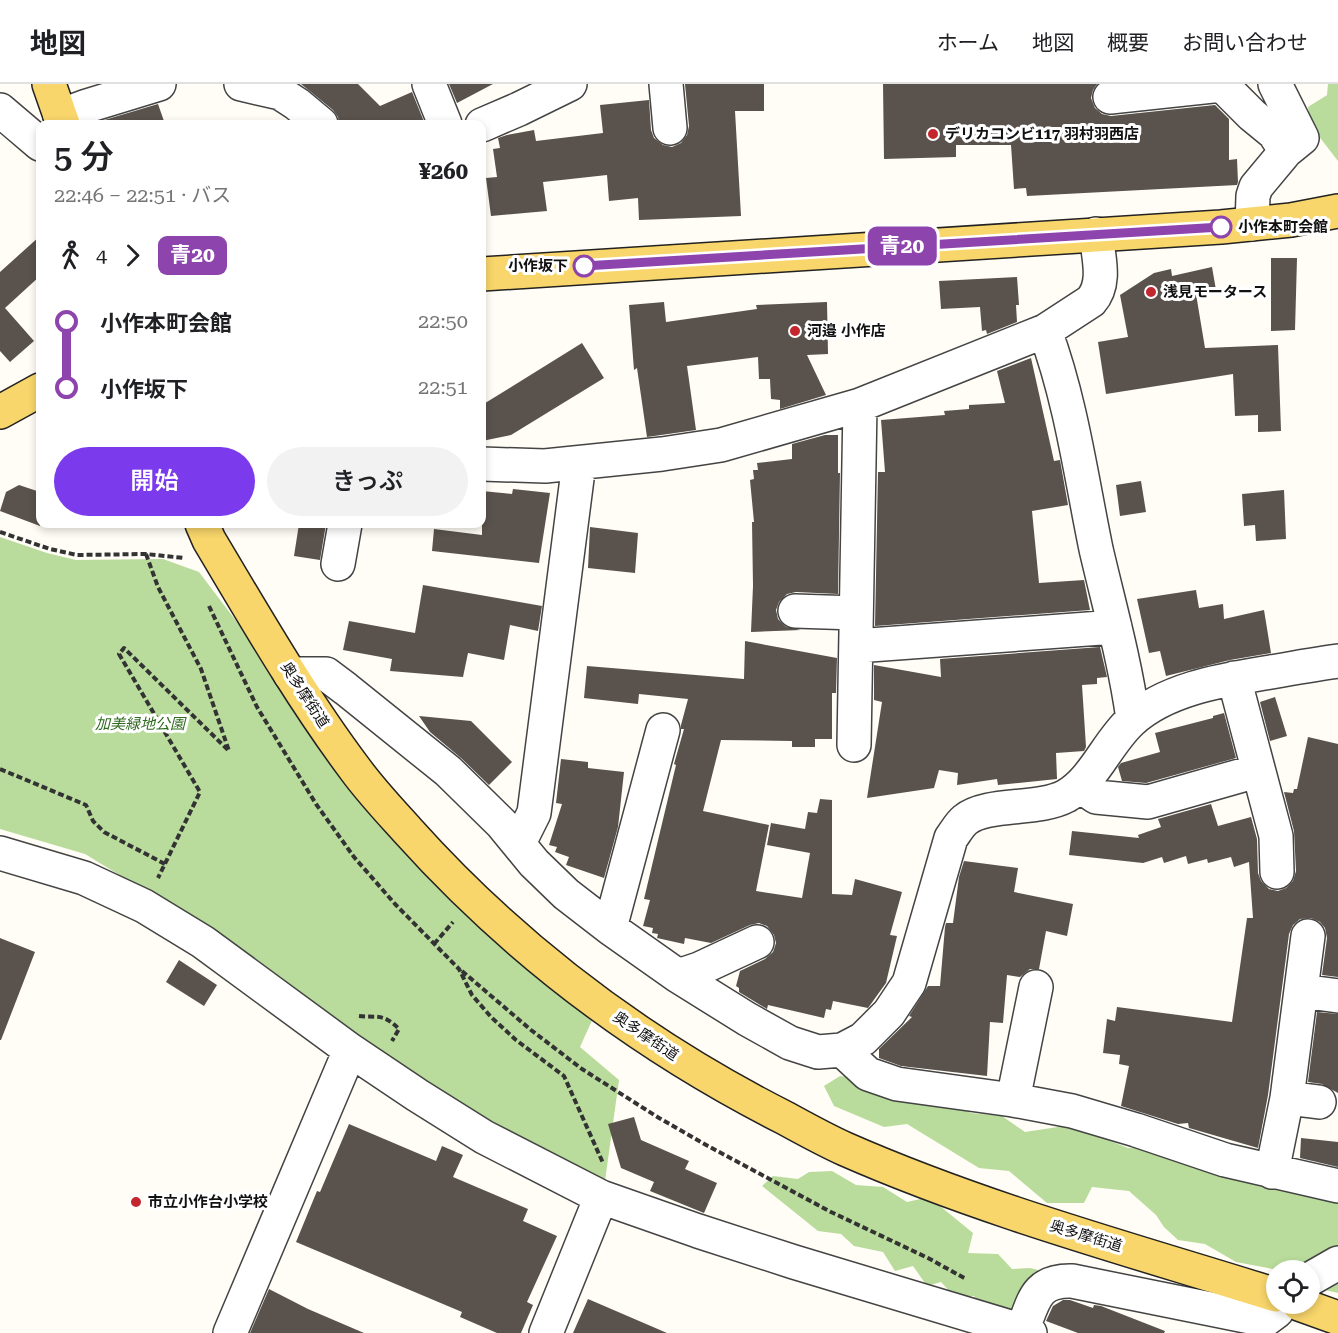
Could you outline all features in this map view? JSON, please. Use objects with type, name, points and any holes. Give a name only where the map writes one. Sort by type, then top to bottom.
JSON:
[{"type":"main road","points":[[49,84],[62,120]]},
{"type":"main road","points":[[486,274],[1252,224],[1338,211]]},
{"type":"main road","points":[[0,412],[36,392]]},
{"type":"main road","name":"奥多摩街道","points":[[206,532],[290,674],[356,771],[434,860],[473,898],[558,973],[585,993],[708,1076],[754,1103],[843,1148],[938,1186],[1040,1222],[1266,1292]]},
{"type":"main road","points":[[1320,1312],[1338,1318]]},
{"type":"street","points":[[62,120],[87,106],[159,84]]},
{"type":"street","points":[[241,84],[280,93],[316,120]]},
{"type":"street","points":[[429,84],[443,120]]},
{"type":"street","points":[[486,123],[570,84]]},
{"type":"street","points":[[666,84],[670,128]]},
{"type":"street","points":[[1252,224],[1253,196],[1256,187],[1286,152],[1302,138],[1275,84]]},
{"type":"street","points":[[1110,97],[1221,85],[1274,133],[1286,152]]},
{"type":"street","points":[[0,110],[36,141]]},
{"type":"street","points":[[486,464],[545,466],[721,445],[860,405],[1044,331],[1091,301],[1096,295],[1101,280],[1096,234]]},
{"type":"street","points":[[1044,331],[1055,358],[1073,434],[1129,690],[1133,718]]},
{"type":"street","points":[[854,745],[860,405]]},
{"type":"street","points":[[519,843],[534,813],[579,463]]},
{"type":"street","points":[[338,564],[344,528]]},
{"type":"street","points":[[795,611],[856,613]]},
{"type":"street","points":[[856,646],[1115,627]]},
{"type":"street","points":[[290,674],[326,674],[448,771],[502,824],[534,863],[566,894],[610,928],[747,1019],[790,1043],[818,1052],[842,1050],[863,1039],[889,1013],[909,983],[951,838],[965,820],[982,813],[1048,803],[1065,796],[1080,786],[1117,734],[1133,718],[1173,695],[1234,678],[1338,661]]},
{"type":"street","points":[[1234,678],[1276,836],[1277,872]]},
{"type":"street","points":[[610,928],[662,786],[663,730]]},
{"type":"street","points":[[1080,786],[1096,797],[1148,801],[1257,771]]},
{"type":"street","points":[[0,853],[84,878],[144,906],[203,942],[350,1050],[484,1137],[602,1197],[698,1232],[1026,1332],[1036,1297],[1044,1286],[1058,1281],[1072,1281],[1265,1320],[1273,1314]]},
{"type":"street","points":[[1272,1172],[1287,1098],[1308,936]]},
{"type":"street","points":[[678,975],[699,969],[757,942]]},
{"type":"street","points":[[1013,1100],[1036,987]]},
{"type":"street","points":[[1301,991],[1338,996]]},
{"type":"street","points":[[230,1333],[350,1050]]},
{"type":"street","points":[[842,1050],[868,1074],[897,1084],[1013,1100],[1072,1111],[1136,1130],[1225,1161],[1338,1186]]},
{"type":"street","points":[[1287,1098],[1319,1102]]},
{"type":"street","points":[[546,1333],[602,1197]]},
{"type":"street","points":[[1320,1272],[1338,1263]]},
{"type":"path","points":[[0,532],[50,549],[77,555],[146,554],[193,560],[206,532]]},
{"type":"path","points":[[144,906],[200,792],[119,654],[124,648],[230,751],[201,669],[158,587],[146,554]]},
{"type":"path","points":[[205,596],[257,706],[316,804],[354,857],[395,904],[459,969],[531,1030],[582,1069],[659,1118],[831,1212],[928,1258],[975,1284]]},
{"type":"path","points":[[0,770],[86,805],[93,822],[104,832],[165,864]]},
{"type":"path","points":[[459,969],[472,995],[491,1017],[516,1040],[564,1076],[594,1141],[609,1181],[602,1197]]},
{"type":"green space","points":[[1328,84],[1338,84],[1338,161],[1311,126],[1308,107],[1327,95]]},
{"type":"green space","name":"加美緑地公園","points":[[0,537],[76,560],[163,559],[199,572],[255,646],[594,1016],[580,1047],[619,1080],[605,1181],[496,1127],[386,1056],[213,932],[85,854],[0,829]]},
{"type":"green space","points":[[840,1076],[859,1078],[928,1093],[971,1113],[1002,1116],[1025,1132],[1071,1125],[1128,1148],[1157,1145],[1283,1191],[1311,1186],[1338,1195],[1338,1293],[1320,1287],[1320,1260],[1266,1260],[1266,1268],[1236,1262],[1205,1244],[1178,1240],[1164,1227],[1156,1215],[1129,1191],[1092,1187],[1084,1203],[1047,1203],[1009,1171],[979,1168],[907,1124],[884,1127],[834,1106],[824,1086]]},
{"type":"green space","points":[[832,1171],[856,1185],[883,1187],[907,1202],[929,1197],[973,1233],[968,1253],[998,1254],[1012,1269],[1030,1268],[1050,1273],[1018,1321],[982,1312],[974,1296],[955,1297],[941,1282],[927,1286],[913,1266],[895,1271],[883,1252],[854,1246],[841,1234],[818,1231],[762,1186],[773,1176],[798,1179],[809,1172]]},
{"type":"building","points":[[301,84],[358,84],[380,106],[412,92],[423,120],[338,120],[333,110]]},
{"type":"building","points":[[449,84],[493,84],[457,103]]},
{"type":"building","points":[[685,84],[764,84],[764,111],[735,111],[741,216],[639,220],[638,198],[609,201],[607,175],[543,182],[547,211],[491,216],[486,178],[497,177],[493,149],[500,148],[498,138],[534,130],[536,141],[603,133],[600,105],[649,100],[651,130],[654,138],[663,145],[672,147],[681,143],[687,135],[689,126]]},
{"type":"building","points":[[883,84],[1097,84],[1091,98],[1095,108],[1102,114],[1111,116],[1215,105],[1229,119],[1229,160],[1237,159],[1238,182],[1237,185],[1027,196],[1026,188],[1014,189],[1011,145],[956,145],[956,157],[884,159]]},
{"type":"building","points":[[158,104],[164,120],[104,120]]},
{"type":"building","points":[[36,240],[36,280],[5,308],[34,341],[10,362],[0,351],[0,272]]},
{"type":"building","points":[[1271,258],[1297,258],[1295,330],[1271,331]]},
{"type":"building","points":[[1212,267],[1216,290],[1196,294],[1205,348],[1278,345],[1281,431],[1258,432],[1258,415],[1235,416],[1233,374],[1106,394],[1098,342],[1128,337],[1120,295],[1154,273],[1171,269],[1172,276]]},
{"type":"building","points":[[1017,277],[1019,305],[1016,305],[1017,322],[987,334],[986,330],[982,331],[980,307],[941,309],[939,281]]},
{"type":"building","points":[[664,302],[666,322],[757,309],[756,305],[827,302],[828,354],[807,355],[826,395],[780,409],[780,400],[771,399],[770,379],[759,379],[758,357],[687,366],[696,430],[647,437],[637,368],[634,370],[629,305]]},
{"type":"building","points":[[582,343],[604,378],[511,435],[486,440],[486,403]]},
{"type":"building","points":[[1031,358],[1054,461],[1060,460],[1068,505],[1032,511],[1039,583],[1084,580],[1090,610],[875,626],[878,472],[885,472],[881,420],[945,415],[944,411],[969,409],[969,405],[1005,403],[997,371]]},
{"type":"building","points":[[825,435],[838,435],[838,473],[840,473],[838,594],[796,592],[787,594],[779,602],[776,610],[778,619],[786,627],[801,630],[751,632],[752,522],[754,522],[750,480],[754,479],[753,470],[758,470],[757,463],[792,459],[792,444]]},
{"type":"building","points":[[1141,481],[1146,512],[1120,516],[1116,485]]},
{"type":"building","points":[[19,485],[36,491],[36,524],[0,511],[6,492]]},
{"type":"building","points":[[513,489],[550,493],[539,563],[432,551],[434,529],[482,535],[482,528],[486,528],[486,491],[512,494]]},
{"type":"building","points":[[1284,490],[1286,539],[1256,541],[1255,525],[1244,526],[1242,494]]},
{"type":"building","points":[[590,527],[638,533],[635,573],[588,568]]},
{"type":"building","points":[[298,528],[325,528],[320,560],[294,556]]},
{"type":"building","points":[[423,585],[542,606],[538,631],[510,625],[504,660],[468,653],[463,677],[390,671],[392,659],[343,650],[349,621],[415,633]]},
{"type":"building","points":[[1196,590],[1199,608],[1223,604],[1224,619],[1264,610],[1271,653],[1230,660],[1166,676],[1160,651],[1149,653],[1137,599]]},
{"type":"building","points":[[745,641],[837,658],[836,693],[832,693],[832,739],[815,739],[815,747],[792,747],[792,741],[721,740],[703,811],[769,825],[756,891],[802,898],[810,853],[767,845],[771,823],[805,829],[808,812],[817,813],[820,799],[832,800],[832,894],[852,895],[855,879],[902,892],[890,935],[897,936],[886,983],[868,1008],[833,1001],[831,1010],[826,1009],[824,1018],[768,1005],[767,1009],[739,992],[736,986],[740,971],[765,959],[773,952],[776,943],[774,935],[767,926],[759,923],[711,943],[685,938],[684,944],[657,938],[658,934],[652,933],[653,928],[643,926],[650,900],[644,899],[684,729],[681,729],[681,725],[688,699],[639,694],[638,704],[584,698],[587,666],[744,679]]},
{"type":"building","points":[[1100,647],[1107,677],[1097,678],[1097,684],[1082,685],[1086,747],[1084,751],[1056,753],[1057,779],[998,785],[997,779],[957,785],[958,773],[939,770],[934,788],[867,798],[882,702],[874,700],[874,665],[941,677],[940,659]]},
{"type":"building","points":[[1275,697],[1287,736],[1270,741],[1260,702]]},
{"type":"building","points":[[1224,713],[1236,758],[1146,783],[1122,781],[1118,767],[1121,763],[1160,752],[1155,733]]},
{"type":"building","points":[[419,716],[471,721],[512,762],[489,785],[430,732]]},
{"type":"building","points":[[1308,737],[1338,744],[1338,977],[1322,975],[1327,938],[1325,928],[1320,922],[1311,918],[1300,919],[1293,925],[1289,934],[1268,1095],[1258,1148],[1189,1128],[1188,1123],[1178,1124],[1121,1106],[1129,1066],[1119,1064],[1120,1055],[1103,1053],[1107,1019],[1115,1021],[1117,1007],[1232,1022],[1247,918],[1253,918],[1249,862],[1234,867],[1231,857],[1208,863],[1207,859],[1188,864],[1186,856],[1164,863],[1162,857],[1143,863],[1069,855],[1072,831],[1139,838],[1138,835],[1161,827],[1158,819],[1211,804],[1218,826],[1251,817],[1257,839],[1258,873],[1261,881],[1269,889],[1278,891],[1286,888],[1293,881],[1296,871],[1294,831],[1284,792],[1293,793],[1294,789],[1297,789]]},
{"type":"building","points":[[561,759],[588,762],[588,768],[624,772],[618,827],[604,878],[566,865],[569,857],[555,852],[557,847],[549,845],[562,804],[556,803]]},
{"type":"building","points":[[964,861],[1018,868],[1014,892],[1073,904],[1067,936],[1046,931],[1039,969],[1030,969],[1020,977],[1007,975],[1003,1023],[990,1022],[987,1076],[901,1066],[879,1058],[879,1049],[912,1017],[909,1016],[928,986],[940,986],[945,927],[946,923],[953,923],[959,877]]},
{"type":"building","points":[[0,938],[35,952],[1,1040],[0,1040]]},
{"type":"building","points":[[179,960],[217,985],[204,1006],[166,982]]},
{"type":"building","points":[[1317,1012],[1338,1014],[1338,1093],[1322,1084],[1308,1082]]},
{"type":"building","points":[[634,1117],[641,1140],[689,1161],[685,1169],[717,1183],[704,1213],[650,1191],[654,1182],[621,1168],[608,1124]]},
{"type":"building","points":[[349,1124],[436,1161],[442,1146],[463,1155],[453,1177],[528,1209],[523,1221],[557,1236],[527,1302],[533,1305],[521,1333],[497,1333],[460,1317],[462,1312],[296,1242]]},
{"type":"building","points":[[1301,1138],[1338,1142],[1338,1167],[1300,1158]]},
{"type":"building","points":[[269,1289],[308,1309],[364,1333],[250,1333]]},
{"type":"building","points":[[588,1299],[667,1333],[573,1333]]},
{"type":"building","points":[[1063,1300],[1070,1300],[1093,1308],[1094,1305],[1101,1306],[1165,1331],[1164,1333],[1078,1333],[1046,1321],[1053,1306]]},
{"type":"bus line","name":"青20","points":[[584,266],[1221,227]]},
{"type":"place","name":"デリカコンビ117 羽村羽西店","points":[[933,134]]},
{"type":"place","name":"小作本町会館","points":[[1221,227]]},
{"type":"place","name":"小作坂下","points":[[584,266]]},
{"type":"place","name":"浅見モータース","points":[[1151,292]]},
{"type":"place","name":"河邉 小作店","points":[[795,331]]},
{"type":"place","name":"市立小作台小学校","points":[[136,1202]]}]
